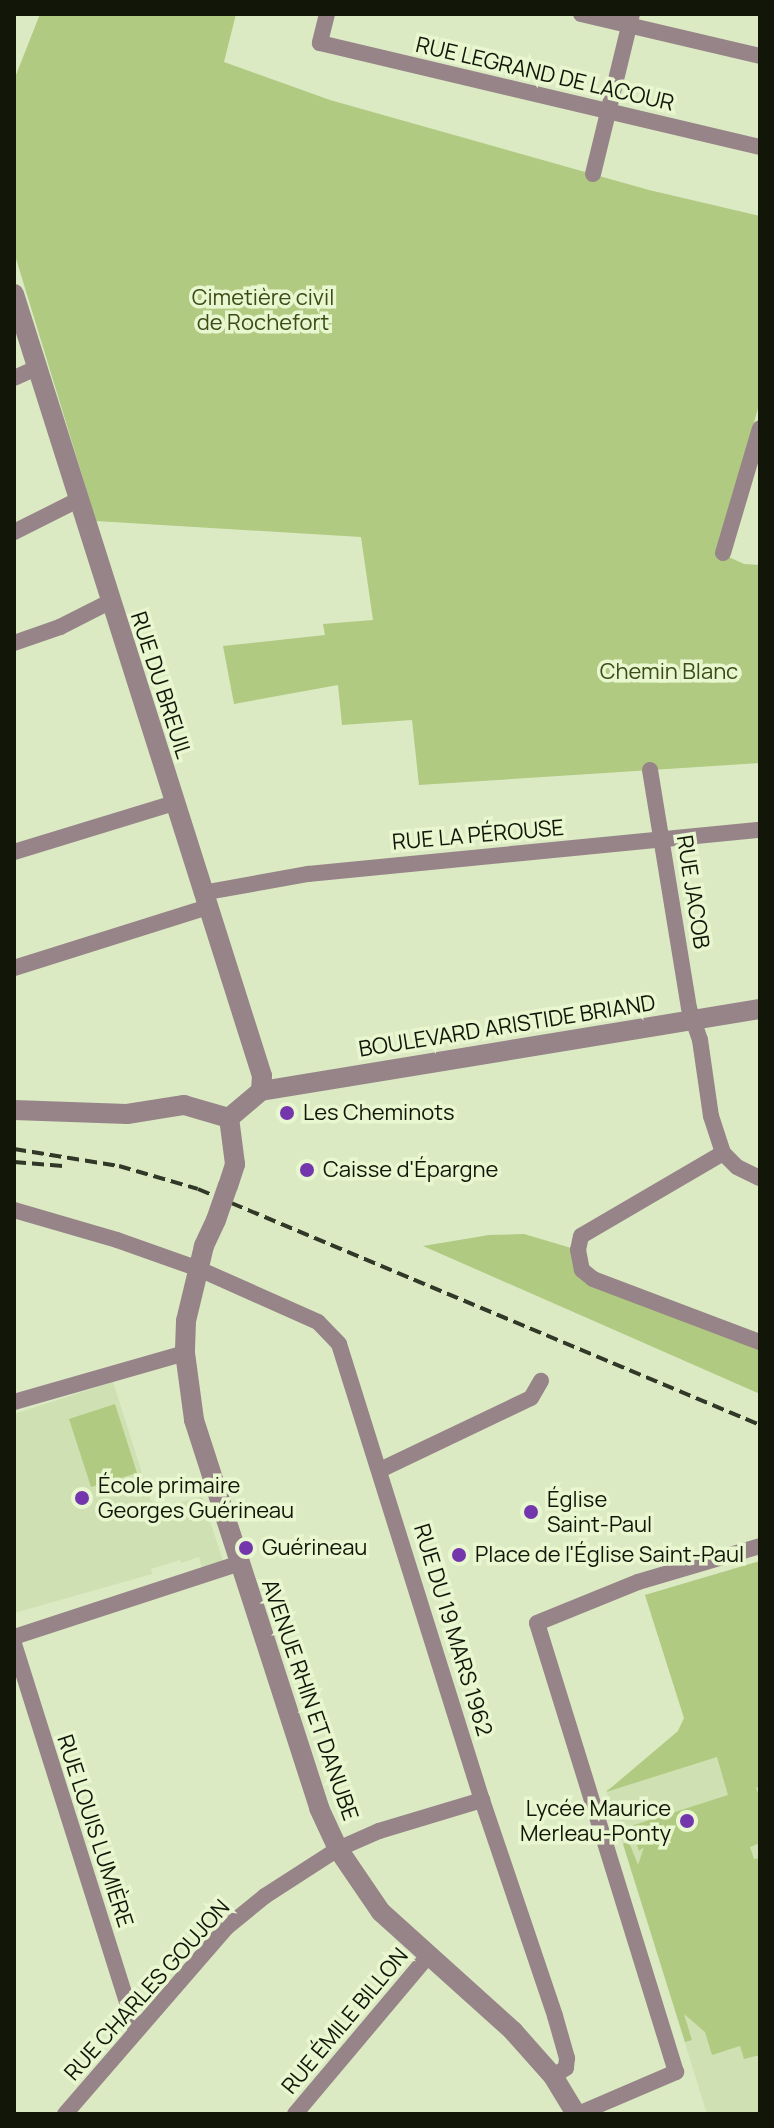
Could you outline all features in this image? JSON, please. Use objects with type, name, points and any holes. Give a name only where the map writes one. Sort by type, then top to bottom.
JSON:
[{"type":"street","name":"RUE LEGRAND DE LACOUR","points":[[327,14],[320,43],[760,147]]},
{"type":"street","points":[[581,14],[631,20],[760,56]]},
{"type":"street","points":[[593,174],[631,20]]},
{"type":"street","name":"RUE DU BREUIL","points":[[14,294],[109,602],[262,1076],[261,1091]]},
{"type":"street","points":[[14,378],[36,368]]},
{"type":"street","points":[[723,553],[757,452],[760,428]]},
{"type":"street","points":[[14,532],[78,500]]},
{"type":"street","points":[[14,643],[60,627],[109,602]]},
{"type":"street","name":"RUE JACOB","points":[[650,770],[689,1008],[695,1020],[711,1116],[723,1153]]},
{"type":"street","points":[[14,852],[174,803]]},
{"type":"street","name":"RUE LA PÉROUSE","points":[[14,968],[205,900],[308,874],[760,830]]},
{"type":"street","name":"BOULEVARD ARISTIDE BRIAND","points":[[261,1091],[760,1009]]},
{"type":"street","points":[[14,1110],[127,1114],[184,1105],[229,1118],[261,1091]]},
{"type":"street","name":"AVENUE RHIN ET DANUBE","points":[[229,1118],[235,1151],[228,1186],[199,1269],[186,1321],[185,1353],[194,1420],[319,1808],[338,1849],[381,1912],[513,2031],[553,2076],[577,2114]]},
{"type":"street","points":[[760,1178],[737,1167],[723,1153],[581,1236],[578,1250],[582,1270],[593,1279],[760,1342]]},
{"type":"street","name":"RUE DU 19 MARS 1962","points":[[14,1210],[117,1240],[138,1250],[199,1269],[329,1330],[346,1362],[482,1800],[567,2058],[566,2068],[553,2076]]},
{"type":"street","points":[[14,1402],[185,1353]]},
{"type":"street","points":[[380,1470],[531,1398],[541,1381]]},
{"type":"street","points":[[577,2114],[676,2072],[537,1623],[638,1582],[760,1546]]},
{"type":"street","points":[[14,1637],[238,1564]]},
{"type":"street","name":"RUE LOUIS LUMIÈRE","points":[[14,1644],[136,2031]]},
{"type":"street","name":"RUE CHARLES GOUJON","points":[[65,2114],[227,1927],[265,1896],[338,1849],[379,1831],[482,1800]]},
{"type":"street","name":"RUE ÉMILE BILLON","points":[[295,2114],[429,1955]]},
{"type":"shaded area","name":"École primaire Georges Guérineau","points":[[113,1382],[151,1501],[171,1505],[202,1496],[223,1561],[202,1568],[199,1557],[181,1563],[180,1560],[151,1569],[152,1574],[14,1613],[14,1414]]},
{"type":"shaded area","name":"Lycée Maurice Merleau-Ponty","points":[[760,1561],[760,2114],[707,2114],[606,1790],[620,1783],[678,1731],[684,1718],[645,1595]]},
{"type":"green space","name":"Cimetière civil de Rochefort","points":[[40,14],[236,14],[224,62],[330,100],[649,190],[760,216],[760,401],[718,552],[744,564],[760,565],[760,763],[419,785],[412,720],[342,725],[338,685],[234,704],[223,646],[325,635],[323,624],[373,620],[361,537],[96,521],[14,252],[14,80]]},
{"type":"green space","points":[[524,1234],[578,1250],[582,1270],[760,1342],[760,1394],[423,1246],[489,1235]]},
{"type":"green space","points":[[115,1404],[137,1473],[91,1487],[69,1419]]},
{"type":"green space","name":"Lycée Maurice Merleau-Ponty","points":[[760,1561],[760,1786],[756,1788],[760,1799],[760,1843],[750,1847],[754,1859],[760,1858],[760,2055],[744,2059],[740,2046],[712,2055],[705,2032],[684,2014],[692,2040],[685,2042],[623,1844],[629,1842],[638,1865],[644,1847],[639,1851],[631,1826],[728,1795],[717,1757],[606,1792],[678,1731],[684,1718],[645,1595]]},
{"type":"railway","points":[[14,1149],[119,1166],[198,1189],[760,1425]]},
{"type":"railway","points":[[14,1162],[63,1166]]},
{"type":"place","name":"Les Cheminots","points":[[287,1113]]},
{"type":"place","name":"Caisse d'Épargne","points":[[307,1170]]},
{"type":"place","name":"École primaire Georges Guérineau","points":[[82,1498]]},
{"type":"place","name":"Église Saint-Paul","points":[[531,1512]]},
{"type":"place","name":"Guérineau","points":[[246,1548]]},
{"type":"place","name":"Place de l'Église Saint-Paul","points":[[459,1555]]},
{"type":"place","name":"Lycée Maurice Merleau-Ponty","points":[[687,1821]]},
{"type":"park label","name":"Chemin Blanc","points":[[669,672]]}]
